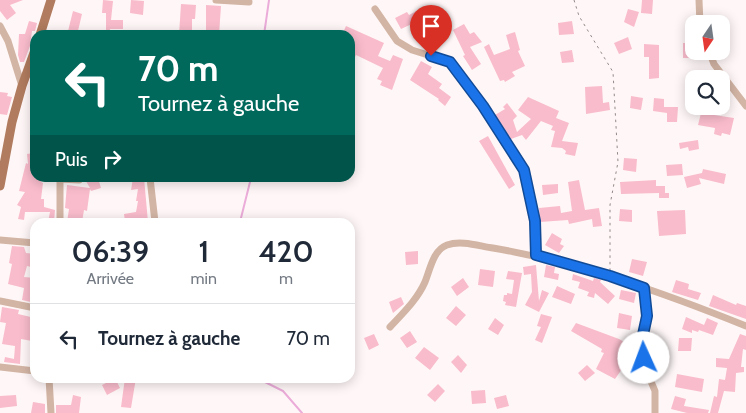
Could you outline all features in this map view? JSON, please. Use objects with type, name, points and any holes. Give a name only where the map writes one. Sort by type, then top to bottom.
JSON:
[{"type":"main road","points":[[42,30],[51,0]]},
{"type":"main road","points":[[0,181],[3,151],[22,86],[30,75]]},
{"type":"street","points":[[216,0],[249,2]]},
{"type":"street","points":[[699,0],[700,15]]},
{"type":"street","points":[[375,9],[397,41],[412,50],[450,62],[483,106],[524,170],[535,221],[536,255]]},
{"type":"street","points":[[0,26],[8,41],[22,86]]},
{"type":"street","points":[[712,60],[746,106]]},
{"type":"street","points":[[60,182],[60,218]]},
{"type":"street","points":[[150,182],[155,218]]},
{"type":"street","points":[[0,240],[30,243]]},
{"type":"street","points":[[390,327],[411,304],[424,284],[438,251],[447,245],[460,243],[536,255],[610,276],[699,307],[746,326]]},
{"type":"street","points":[[644,288],[647,316],[641,344],[647,372],[655,391],[655,413]]},
{"type":"street","points":[[0,301],[30,307]]},
{"type":"street","points":[[0,367],[30,370]]},
{"type":"street","points":[[49,383],[51,413]]},
{"type":"path","points":[[574,0],[580,16],[613,72],[618,162],[610,205],[612,255],[610,276]]},
{"type":"building","points":[[0,0],[23,0],[10,5],[16,13],[7,20],[0,11]]},
{"type":"building","points":[[103,0],[113,1],[111,20],[123,20],[123,29],[106,30],[106,13],[102,13]]},
{"type":"building","points":[[131,0],[144,1],[143,15],[130,13]]},
{"type":"building","points":[[642,0],[653,0],[652,14],[641,13]]},
{"type":"building","points":[[181,4],[196,5],[195,19],[192,19],[192,30],[179,30]]},
{"type":"building","points":[[206,5],[221,6],[219,30],[206,30]]},
{"type":"building","points":[[426,6],[434,22],[419,29],[416,22],[401,29],[395,18],[407,12],[409,15]]},
{"type":"building","points":[[628,9],[639,12],[634,27],[624,22]]},
{"type":"building","points":[[73,11],[82,14],[78,30],[68,30]]},
{"type":"building","points":[[29,21],[37,23],[35,30],[30,30],[30,46],[24,62],[20,62],[18,55],[19,34],[25,34]]},
{"type":"building","points":[[572,21],[574,34],[559,35],[558,23]]},
{"type":"building","points":[[464,24],[470,34],[474,32],[482,42],[470,47],[481,64],[472,70],[463,56],[465,55],[453,30]]},
{"type":"building","points":[[346,26],[355,30],[344,30]]},
{"type":"building","points":[[355,30],[384,43],[378,56],[390,61],[393,55],[403,59],[392,90],[380,85],[382,81],[377,79],[383,68],[356,55],[355,57]]},
{"type":"building","points":[[515,32],[520,50],[518,51],[525,66],[512,72],[515,76],[505,82],[504,80],[500,81],[484,47],[489,44],[494,55],[510,49],[506,35]]},
{"type":"building","points":[[628,37],[632,49],[619,54],[614,43]]},
{"type":"building","points":[[683,43],[685,43],[685,58],[683,58]]},
{"type":"building","points":[[644,44],[659,45],[659,78],[649,79],[649,57],[644,57]]},
{"type":"building","points":[[572,50],[574,62],[562,63],[560,52]]},
{"type":"building","points":[[421,61],[432,67],[428,74],[442,84],[439,88],[451,97],[445,106],[439,99],[410,80]]},
{"type":"building","points":[[602,86],[603,103],[609,102],[610,110],[586,114],[585,87]]},
{"type":"building","points":[[0,92],[8,93],[7,96],[12,97],[7,115],[0,114]]},
{"type":"building","points":[[631,96],[643,98],[641,110],[630,108]]},
{"type":"building","points":[[528,97],[559,111],[556,118],[569,123],[562,141],[578,143],[575,156],[565,154],[566,151],[562,148],[551,147],[555,131],[551,130],[553,126],[541,121],[526,140],[522,135],[511,139],[495,115],[505,109],[503,107],[507,103],[517,116],[513,120],[517,132],[531,119],[518,110]]},
{"type":"building","points":[[654,98],[664,99],[664,107],[678,107],[677,122],[667,122],[667,113],[653,111]]},
{"type":"building","points":[[700,115],[734,118],[730,135],[722,133],[721,136],[714,134],[715,128],[698,125]]},
{"type":"building","points":[[488,136],[515,185],[509,189],[479,141]]},
{"type":"building","points":[[698,140],[699,149],[689,151],[688,147],[680,149],[679,143]]},
{"type":"building","points":[[27,154],[30,154],[30,182],[43,183],[41,199],[44,199],[44,207],[55,210],[54,218],[49,218],[50,212],[25,212],[24,220],[18,219],[21,207],[17,205],[25,192],[19,191],[26,163],[28,164]]},
{"type":"building","points":[[624,158],[637,159],[636,172],[623,170]]},
{"type":"building","points":[[682,164],[683,175],[667,176],[666,165]]},
{"type":"building","points":[[703,169],[726,174],[724,184],[699,178],[701,184],[687,188],[684,177],[702,173]]},
{"type":"building","points":[[579,180],[585,210],[599,208],[602,226],[593,227],[592,219],[569,224],[568,220],[540,222],[539,208],[560,206],[561,213],[572,211],[568,182]]},
{"type":"building","points":[[656,180],[656,186],[665,186],[665,193],[669,193],[669,198],[659,198],[659,193],[621,194],[620,182]]},
{"type":"building","points":[[86,182],[99,182],[101,188],[91,191],[90,189],[87,211],[84,210],[83,218],[68,218],[69,209],[65,208],[67,185],[90,188]]},
{"type":"building","points":[[132,182],[144,182],[148,218],[124,218],[124,214],[136,212],[138,189],[131,190]]},
{"type":"building","points":[[558,184],[558,193],[543,195],[542,185]]},
{"type":"building","points":[[620,209],[632,210],[632,222],[619,221]]},
{"type":"building","points":[[685,210],[686,234],[659,236],[657,211]]},
{"type":"building","points":[[552,233],[562,239],[560,244],[564,246],[559,253],[545,245]]},
{"type":"building","points":[[12,246],[24,247],[26,253],[30,253],[30,267],[27,266],[24,277],[30,278],[30,302],[22,300],[24,288],[8,284],[12,264],[9,263]]},
{"type":"building","points":[[418,251],[418,264],[406,265],[405,252]]},
{"type":"building","points":[[632,259],[647,262],[643,276],[629,272]]},
{"type":"building","points":[[536,265],[539,301],[542,290],[549,293],[539,312],[525,305],[532,292],[531,274],[524,275],[523,267]]},
{"type":"building","points":[[546,265],[555,267],[554,273],[559,274],[558,280],[544,277]]},
{"type":"building","points":[[480,269],[495,271],[493,287],[478,285]]},
{"type":"building","points":[[508,271],[522,273],[516,307],[505,305],[506,302],[503,301],[504,295],[507,295],[507,293],[512,294],[514,280],[506,279]]},
{"type":"building","points":[[573,274],[593,281],[594,278],[601,280],[600,282],[615,296],[608,304],[595,293],[594,298],[587,296],[589,292],[578,288],[580,282],[572,280]]},
{"type":"building","points":[[463,278],[469,287],[457,296],[451,287]]},
{"type":"building","points":[[676,280],[689,284],[688,289],[701,293],[698,300],[672,292]]},
{"type":"building","points":[[557,286],[575,294],[571,304],[552,297]]},
{"type":"building","points":[[621,290],[636,293],[634,303],[619,299]]},
{"type":"building","points":[[713,295],[736,305],[737,303],[746,306],[746,319],[709,306]]},
{"type":"building","points":[[401,297],[404,304],[393,313],[389,302]]},
{"type":"building","points":[[456,306],[466,315],[456,326],[446,318]]},
{"type":"building","points":[[2,307],[19,310],[18,314],[30,317],[30,341],[21,339],[20,364],[4,362],[5,357],[14,359],[15,346],[2,344],[6,323],[0,322]]},
{"type":"building","points":[[619,313],[632,316],[630,330],[617,328]]},
{"type":"building","points":[[541,314],[552,317],[542,343],[535,340],[541,327],[537,326]]},
{"type":"building","points":[[686,317],[704,325],[707,318],[718,323],[713,335],[699,330],[698,332],[692,330],[692,333],[682,329]]},
{"type":"building","points":[[495,318],[504,325],[498,335],[488,329]]},
{"type":"building","points":[[576,323],[619,339],[636,349],[615,379],[596,369],[604,353],[601,352],[602,349],[571,331]]},
{"type":"building","points":[[410,331],[417,342],[407,348],[400,338]]},
{"type":"building","points":[[374,334],[379,345],[369,350],[364,338]]},
{"type":"building","points":[[740,334],[746,336],[746,350],[743,349],[741,367],[744,367],[744,372],[736,373],[735,392],[724,391],[718,413],[710,413],[714,396],[717,397],[719,379],[725,380],[727,368],[716,367],[716,358],[729,359]]},
{"type":"building","points":[[679,338],[692,338],[691,351],[678,351]]},
{"type":"building","points":[[424,347],[439,358],[430,370],[415,358]]},
{"type":"building","points":[[458,355],[467,365],[461,373],[451,362]]},
{"type":"building","points":[[587,365],[595,373],[585,381],[578,373]]},
{"type":"building","points":[[677,374],[704,379],[702,392],[675,387]]},
{"type":"building","points":[[118,383],[120,388],[107,395],[102,385]]},
{"type":"building","points":[[124,383],[135,383],[131,408],[121,407]]},
{"type":"building","points":[[438,384],[445,391],[435,402],[427,395]]},
{"type":"building","points":[[485,390],[486,403],[472,404],[471,391]]},
{"type":"building","points":[[16,395],[17,406],[0,408],[0,396]]},
{"type":"building","points":[[73,395],[81,397],[79,413],[56,413],[56,405],[71,405]]},
{"type":"building","points":[[506,395],[509,406],[497,409],[494,398]]},
{"type":"building","points":[[675,396],[686,399],[684,406],[709,410],[708,413],[687,413],[671,409]]},
{"type":"building","points":[[33,402],[45,404],[45,413],[31,413]]},
{"type":"waterway","points":[[265,30],[269,0]]},
{"type":"waterway","points":[[241,218],[250,182]]},
{"type":"waterway","points":[[267,383],[283,391],[302,413]]},
{"type":"route","points":[[431,56],[450,62],[483,106],[524,170],[535,221],[536,255],[610,276],[644,288],[647,316],[641,344],[644,358]]}]
